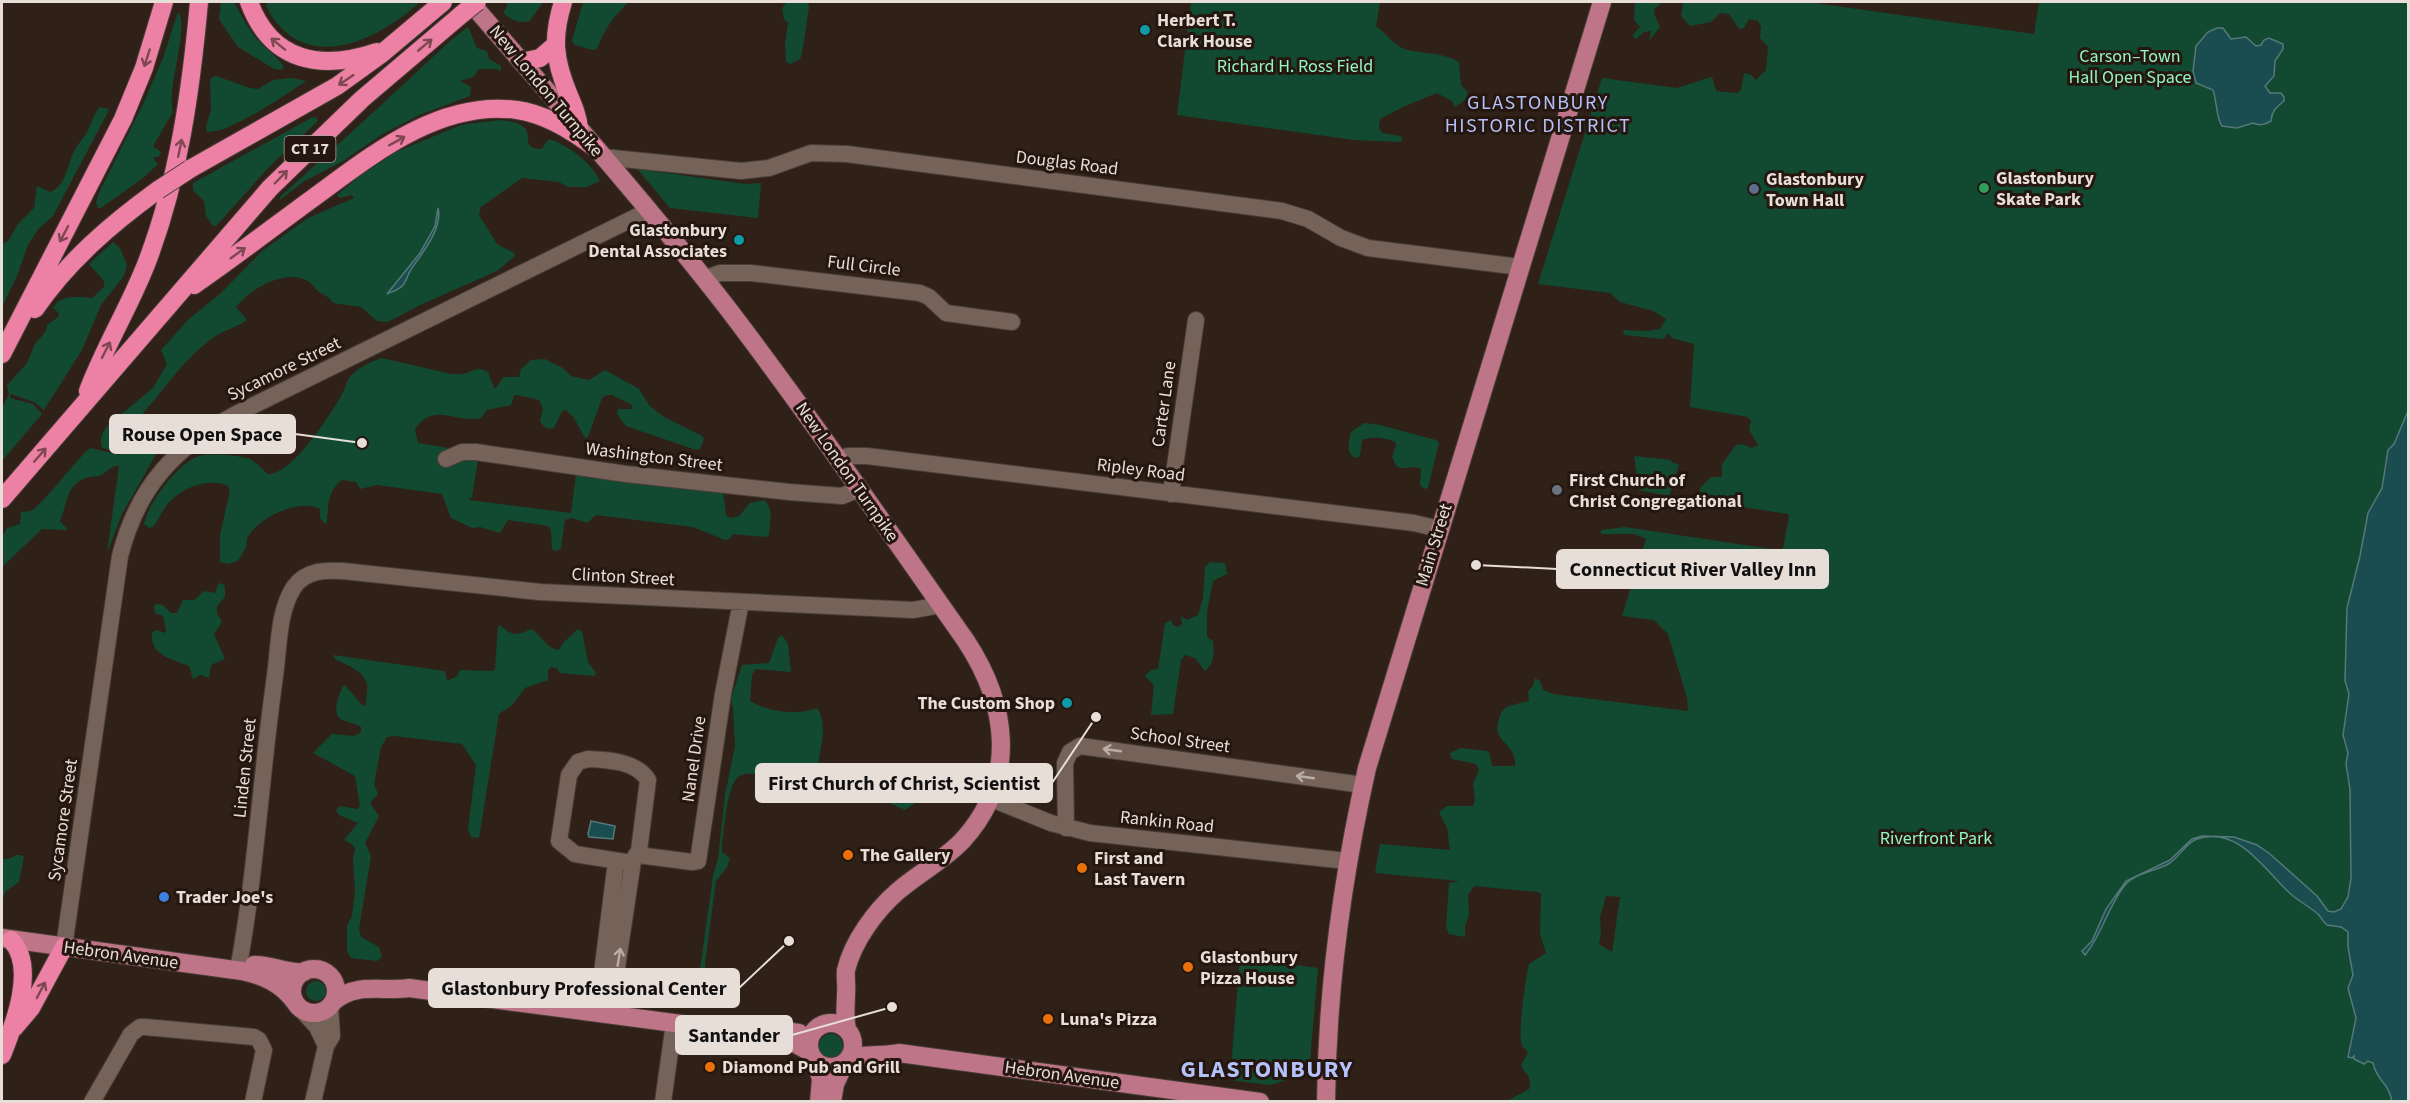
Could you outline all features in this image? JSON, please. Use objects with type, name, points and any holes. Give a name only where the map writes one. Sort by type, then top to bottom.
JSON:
[{"type":"highway","points":[[2,354],[123,119],[144,68],[164,2]]},
{"type":"highway","points":[[83,404],[102,357],[136,288],[162,218],[189,102],[199,2]]},
{"type":"highway","points":[[249,2],[258,21],[272,39],[288,51],[306,59],[326,62],[350,60],[377,52],[392,44]]},
{"type":"highway","name":"CT 17","points":[[2,361],[43,297],[72,263],[104,232],[158,190],[190,169],[313,101],[359,71],[443,2]]},
{"type":"highway","name":"CT 17","points":[[2,499],[241,220],[300,158],[362,99],[466,8],[477,2]]},
{"type":"highway","points":[[563,2],[554,46],[562,79],[578,117],[579,129]]},
{"type":"highway","points":[[522,62],[540,58],[554,46]]},
{"type":"highway","points":[[173,299],[370,157],[404,136],[442,120],[468,113],[494,110],[525,112],[568,130],[599,152]]},
{"type":"highway","points":[[2,1054],[13,1029],[23,973],[21,954],[6,939]]},
{"type":"highway","points":[[13,1029],[31,1008],[64,947]]},
{"type":"main road","name":"Main Street","points":[[1326,1101],[1332,976],[1347,861],[1363,785],[1385,704],[1602,2]]},
{"type":"main road","name":"New London Turnpike","points":[[466,8],[522,62],[599,152],[704,279],[772,368],[941,605],[982,667],[998,708],[1000,753],[997,775],[980,816],[963,840],[897,892],[876,915],[855,948],[836,992],[831,1013],[818,1028]]},
{"type":"main road","name":"Hebron Avenue","points":[[6,939],[240,970],[272,980],[297,1004]]},
{"type":"main road","name":"Hebron Avenue","points":[[240,970],[259,965],[287,972],[304,972]]},
{"type":"main road","points":[[409,988],[383,978],[367,977],[345,980],[316,969],[304,972],[294,984],[293,993],[297,1004],[313,1013],[322,1012],[356,989],[409,988],[712,1028],[741,1025],[794,1033],[834,1023],[849,1032],[853,1048],[835,1084],[832,1101]]},
{"type":"main road","name":"New London Turnpike","points":[[846,973],[844,1012],[849,1032]]},
{"type":"main road","points":[[330,976],[336,986],[332,1004]]},
{"type":"main road","points":[[712,1028],[757,1041],[792,1042],[828,1067],[837,1067],[846,1062]]},
{"type":"main road","points":[[818,1028],[809,1039],[822,1078],[819,1101]]},
{"type":"main road","name":"Hebron Avenue","points":[[849,1032],[863,1043],[884,1046],[900,1053],[1260,1101]]},
{"type":"main road","name":"Hebron Avenue","points":[[846,1062],[858,1056],[884,1057],[900,1053]]},
{"type":"street","name":"Douglas Road","points":[[599,152],[741,171],[769,168],[811,153],[847,154],[1285,211],[1308,219],[1341,238],[1362,246],[1520,267]]},
{"type":"street","name":"Sycamore Street","points":[[64,947],[119,560],[133,516],[157,476],[190,442],[236,414],[648,211]]},
{"type":"street","name":"Full Circle","points":[[704,279],[726,272],[751,273],[909,291],[926,295],[946,313],[1012,322]]},
{"type":"street","name":"Carter Lane","points":[[1171,494],[1196,320]]},
{"type":"street","name":"Washington Street","points":[[446,459],[462,452],[476,452],[626,474],[789,492],[842,496],[859,489]]},
{"type":"street","name":"Ripley Road","points":[[837,459],[848,456],[867,456],[1414,523],[1439,529]]},
{"type":"street","name":"Clinton Street","points":[[305,577],[320,571],[337,570],[540,592],[914,610],[941,605]]},
{"type":"street","name":"Linden Street","points":[[240,970],[284,615],[291,593],[305,577]]},
{"type":"street","name":"Nanel Drive","points":[[603,1014],[635,858],[648,788],[646,777],[628,764],[592,759],[582,760],[574,765],[569,775],[559,841],[575,854],[629,863],[635,858],[698,861],[723,694],[741,602]]},
{"type":"street","name":"School Street","points":[[1066,828],[1065,763],[1071,751],[1080,746],[1363,785]]},
{"type":"street","name":"Rankin Road","points":[[989,798],[1066,828],[1127,838],[1347,861]]},
{"type":"street","points":[[603,1014],[616,861]]},
{"type":"street","points":[[297,1004],[318,1028],[326,1046]]},
{"type":"street","points":[[313,1101],[326,1046],[332,1036],[332,1004]]},
{"type":"street","points":[[663,1101],[674,1023]]},
{"type":"street","points":[[93,1101],[131,1034],[145,1026],[254,1037],[260,1040],[264,1050],[253,1101]]},
{"type":"green space","points":[[221,2],[234,2],[253,34],[282,64],[284,67],[282,70],[274,69],[238,47],[219,19]]},
{"type":"green space","points":[[268,2],[420,2],[382,30],[361,40],[340,46],[319,46],[299,41],[281,28],[266,6]]},
{"type":"green space","points":[[499,2],[543,2],[530,21],[519,22],[503,13],[508,4]]},
{"type":"green space","points":[[583,2],[629,2],[610,23],[597,49],[592,50],[575,45],[572,41]]},
{"type":"green space","points":[[786,2],[808,2],[809,7],[802,54],[800,59],[790,64],[786,62],[785,45],[788,23],[784,19],[782,9]]},
{"type":"green space","name":"Richard H. Ross Field","points":[[1191,2],[1380,2],[1376,26],[1402,48],[1445,56],[1459,62],[1461,85],[1468,92],[1465,100],[1455,107],[1452,101],[1437,93],[1380,119],[1379,128],[1382,133],[1401,136],[1400,142],[1354,140],[1177,115]]},
{"type":"green space","points":[[1635,2],[1663,2],[1654,9],[1660,27],[1649,41],[1651,31],[1644,32],[1636,39],[1632,36],[1640,27],[1634,20]]},
{"type":"green space","points":[[1679,2],[1808,2],[2034,34],[2039,2],[2408,2],[2408,411],[2385,463],[2382,488],[2368,513],[2347,608],[2345,681],[2349,694],[2343,732],[2348,753],[2346,764],[2350,789],[2351,878],[2348,897],[2342,905],[2349,935],[2348,947],[2353,975],[2348,985],[2356,1018],[2350,1042],[2353,1056],[2373,1063],[2392,1101],[1507,1101],[1529,1089],[1530,1085],[1529,1078],[1521,1065],[1528,1053],[1522,1046],[1521,1019],[1529,964],[1546,953],[1540,934],[1541,894],[1474,886],[1468,895],[1469,915],[1465,926],[1465,937],[1449,934],[1446,927],[1449,883],[1459,881],[1375,873],[1380,844],[1450,850],[1447,828],[1439,812],[1447,806],[1473,806],[1475,800],[1473,784],[1479,770],[1476,764],[1452,759],[1450,753],[1461,748],[1488,751],[1492,766],[1515,766],[1512,752],[1497,731],[1498,722],[1506,708],[1529,701],[1528,691],[1533,686],[1535,678],[1540,681],[1543,690],[1553,694],[1688,711],[1687,698],[1668,634],[1654,620],[1622,616],[1646,539],[1635,534],[1602,534],[1600,532],[1602,530],[1625,527],[1778,550],[1783,548],[1789,517],[1788,514],[1716,503],[1700,492],[1700,488],[1711,477],[1722,477],[1722,464],[1736,445],[1742,444],[1752,448],[1758,445],[1749,430],[1751,421],[1748,417],[1690,407],[1694,344],[1672,338],[1668,333],[1664,339],[1624,335],[1623,330],[1660,329],[1666,319],[1653,311],[1620,302],[1610,293],[1538,284],[1602,78],[1677,88],[1711,77],[1716,91],[1737,93],[1741,90],[1744,73],[1756,80],[1766,70],[1768,47],[1760,38],[1761,27],[1758,21],[1749,19],[1744,28],[1739,29],[1729,14],[1720,13],[1711,22],[1690,26],[1681,16],[1683,4]],"holes":[[[1606,896],[1620,897],[1612,952],[1599,944],[1600,917]]]},
{"type":"green space","points":[[178,12],[181,19],[181,30],[173,89],[173,112],[153,146],[161,152],[159,156],[153,158],[158,164],[143,178],[98,208],[96,202],[99,193],[144,102],[163,58]]},
{"type":"green space","points":[[468,27],[477,48],[487,51],[489,59],[501,66],[501,71],[479,69],[473,77],[460,81],[471,87],[470,96],[419,115],[381,135],[343,161],[303,182],[280,200],[280,197]]},
{"type":"green space","points":[[216,76],[258,89],[273,80],[292,78],[306,81],[243,120],[217,131],[207,132],[206,126],[211,110],[210,81]]},
{"type":"green space","points":[[100,107],[109,109],[107,114],[53,216],[38,229],[28,245],[17,276],[2,307],[2,244],[8,241],[18,224],[34,208],[37,186],[50,192],[60,185],[73,154]]},
{"type":"green space","points":[[313,117],[317,118],[317,122],[269,167],[216,226],[213,226],[206,216],[204,201],[193,190],[193,183]]},
{"type":"green space","points":[[500,120],[523,126],[527,131],[531,147],[541,149],[549,139],[571,150],[591,167],[600,181],[587,187],[568,187],[559,182],[522,178],[481,207],[479,215],[497,244],[514,253],[515,256],[497,271],[420,305],[388,322],[377,321],[361,307],[333,303],[310,282],[299,278],[279,279],[259,287],[236,307],[247,320],[214,337],[199,349],[180,368],[138,419],[136,426],[158,429],[162,444],[122,514],[107,553],[119,466],[99,476],[76,483],[69,494],[60,521],[68,530],[42,529],[2,567],[2,537],[7,528],[20,524],[21,512],[35,508],[90,448],[121,455],[121,453],[102,448],[101,439],[108,425],[153,388],[167,364],[161,350],[189,319],[221,293],[262,251],[308,218],[354,198],[352,195],[340,198],[337,195],[361,175],[396,152],[461,125]]},
{"type":"green space","points":[[637,169],[746,184],[761,183],[758,218],[670,208]]},
{"type":"green space","points":[[113,242],[120,248],[127,265],[124,276],[101,305],[82,350],[44,410],[34,402],[11,394],[10,398],[33,404],[42,414],[2,461],[2,408],[9,394],[7,385],[27,363],[35,344],[46,331],[47,325],[58,317],[59,313],[53,308],[56,304],[70,297],[92,298],[104,287],[104,281],[89,264]]},
{"type":"green space","points":[[382,358],[451,374],[481,369],[488,372],[494,388],[503,377],[519,377],[521,369],[531,360],[545,359],[563,368],[571,376],[589,380],[605,370],[639,389],[649,405],[664,417],[704,439],[700,449],[696,450],[626,426],[617,414],[618,409],[632,409],[632,405],[612,395],[602,398],[588,437],[585,438],[574,418],[566,410],[562,411],[554,428],[548,428],[540,421],[543,409],[539,400],[517,395],[514,396],[511,405],[487,410],[481,418],[430,416],[415,429],[418,443],[479,453],[472,498],[469,500],[571,513],[576,474],[723,490],[726,515],[730,518],[739,516],[750,503],[764,500],[770,511],[769,535],[765,537],[733,534],[730,539],[725,540],[693,527],[596,515],[587,523],[572,518],[565,520],[561,549],[556,551],[552,550],[551,531],[548,526],[508,520],[500,533],[480,527],[472,528],[451,518],[442,494],[377,485],[360,489],[356,482],[342,480],[331,493],[325,524],[320,518],[320,509],[311,506],[281,511],[255,528],[248,537],[246,547],[238,561],[227,564],[220,562],[220,536],[230,490],[227,485],[210,483],[194,486],[178,494],[166,506],[153,527],[149,528],[144,524],[151,506],[173,475],[199,456],[235,456],[255,462],[268,474],[278,472],[310,442],[337,403],[350,377],[365,365]]},
{"type":"green space","points":[[1364,423],[1380,425],[1436,440],[1439,443],[1428,488],[1424,489],[1420,485],[1421,469],[1397,467],[1392,457],[1395,442],[1378,438],[1362,440],[1360,456],[1357,458],[1351,454],[1349,440],[1351,432]]},
{"type":"green space","points":[[1634,456],[1671,460],[1679,465],[1669,496],[1639,490]]},
{"type":"green space","points":[[1210,562],[1225,563],[1227,574],[1213,581],[1207,612],[1207,637],[1213,641],[1212,661],[1205,671],[1195,658],[1185,655],[1181,660],[1173,714],[1151,715],[1154,685],[1145,676],[1151,670],[1158,669],[1165,623],[1171,620],[1173,625],[1178,627],[1182,624],[1181,616],[1187,620],[1198,615],[1203,598],[1205,567]]},
{"type":"green space","points":[[218,584],[225,586],[225,597],[217,606],[217,613],[222,622],[214,634],[225,659],[211,665],[209,678],[200,675],[193,679],[189,666],[163,656],[155,647],[152,633],[156,630],[165,633],[166,631],[163,616],[155,613],[154,606],[163,605],[171,613],[177,613],[183,600],[194,600],[204,591],[215,593]]},
{"type":"green space","points":[[500,625],[515,634],[531,629],[550,647],[559,650],[578,629],[582,632],[588,662],[596,673],[594,676],[559,673],[558,669],[551,667],[548,670],[548,680],[525,688],[512,705],[499,714],[479,838],[471,837],[468,830],[476,765],[462,744],[387,737],[381,747],[374,784],[378,794],[370,803],[379,816],[365,843],[371,856],[359,929],[361,937],[379,947],[382,957],[377,961],[351,958],[347,951],[347,925],[352,916],[355,891],[353,860],[355,849],[353,845],[344,840],[358,823],[339,815],[336,810],[340,806],[357,809],[360,806],[355,776],[313,753],[332,734],[354,736],[361,732],[361,727],[339,717],[336,709],[343,686],[345,685],[363,706],[366,704],[367,686],[362,675],[335,659],[333,655],[445,671],[447,681],[457,676],[460,670],[492,671],[495,669]]},
{"type":"green space","points":[[782,635],[788,644],[791,672],[755,669],[752,675],[750,701],[765,708],[783,712],[801,712],[817,708],[821,715],[823,732],[818,774],[870,790],[899,794],[902,799],[908,801],[916,798],[918,801],[905,810],[869,794],[753,774],[743,774],[737,778],[728,799],[722,845],[722,852],[730,858],[727,867],[716,881],[706,970],[700,991],[700,970],[713,876],[718,859],[725,795],[735,746],[731,699],[742,665],[769,663],[778,638]]},
{"type":"green space","points":[[16,855],[24,857],[19,882],[5,892],[2,902],[2,859],[9,859]]},
{"type":"green space","points":[[1240,957],[1318,968],[1309,1073],[1270,1085],[1230,1080]]},
{"type":"green space","points":[[316,981],[323,984],[326,991],[323,998],[316,1001],[309,998],[306,991],[309,984]]},
{"type":"green space","points":[[831,1034],[836,1035],[842,1041],[842,1051],[836,1057],[831,1058],[826,1057],[820,1051],[819,1046],[820,1041],[826,1035]]},
{"type":"water","points":[[2223,28],[2231,39],[2246,37],[2256,46],[2269,38],[2283,44],[2283,49],[2275,61],[2274,76],[2265,86],[2270,93],[2281,93],[2284,97],[2284,101],[2274,111],[2271,121],[2262,125],[2253,123],[2237,128],[2222,126],[2213,90],[2196,83],[2193,71],[2196,46],[2208,32]]},
{"type":"water","points":[[438,208],[438,224],[431,240],[403,285],[387,294],[420,253],[435,226]]},
{"type":"water","points":[[2408,411],[2408,1101],[2392,1102],[2373,1063],[2368,1061],[2364,1064],[2354,1059],[2354,1056],[2348,1057],[2356,1018],[2348,988],[2353,975],[2348,932],[2341,927],[2327,925],[2318,914],[2292,895],[2261,863],[2239,845],[2214,836],[2234,837],[2257,845],[2317,896],[2328,911],[2334,912],[2341,909],[2348,897],[2351,878],[2350,789],[2346,764],[2348,753],[2343,735],[2349,694],[2345,681],[2347,608],[2368,513],[2382,488],[2388,450],[2394,444]]},
{"type":"water","points":[[591,821],[615,826],[613,839],[589,837]]},
{"type":"water","points":[[2211,836],[2197,839],[2170,863],[2129,881],[2119,893],[2101,930],[2085,955],[2082,951],[2092,941],[2106,909],[2126,881],[2170,860],[2192,839]]},
{"type":"place","name":"Herbert T. Clark House","points":[[1145,30]]},
{"type":"place","name":"Glastonbury Skate Park","points":[[1984,188]]},
{"type":"place","name":"Glastonbury Town Hall","points":[[1754,189]]},
{"type":"place","name":"Glastonbury Dental Associates","points":[[739,240]]},
{"type":"place","name":"Rouse Open Space","points":[[362,443]]},
{"type":"place","name":"First Church of Christ Congregational","points":[[1557,490]]},
{"type":"place","name":"Connecticut River Valley Inn","points":[[1476,565]]},
{"type":"place","name":"The Custom Shop","points":[[1067,703]]},
{"type":"place","name":"First Church of Christ, Scientist","points":[[1096,717]]},
{"type":"place","name":"The Gallery","points":[[848,855]]},
{"type":"place","name":"First and Last Tavern","points":[[1082,868]]},
{"type":"place","name":"Trader Joe's","points":[[164,897]]},
{"type":"place","name":"Glastonbury Professional Center","points":[[789,941]]},
{"type":"place","name":"Glastonbury Pizza House","points":[[1188,967]]},
{"type":"place","name":"Santander","points":[[892,1007]]},
{"type":"place","name":"Luna's Pizza","points":[[1048,1019]]},
{"type":"place","name":"Diamond Pub and Grill","points":[[710,1067]]},
{"type":"district","name":"GLASTONBURY HISTORIC DISTRICT","points":[[1538,114]]},
{"type":"district","name":"GLASTONBURY","points":[[1267,1069]]},
{"type":"park label","name":"Carson–Town Hall Open Space","points":[[2130,66]]},
{"type":"park label","name":"Riverfront Park","points":[[1936,838]]}]
